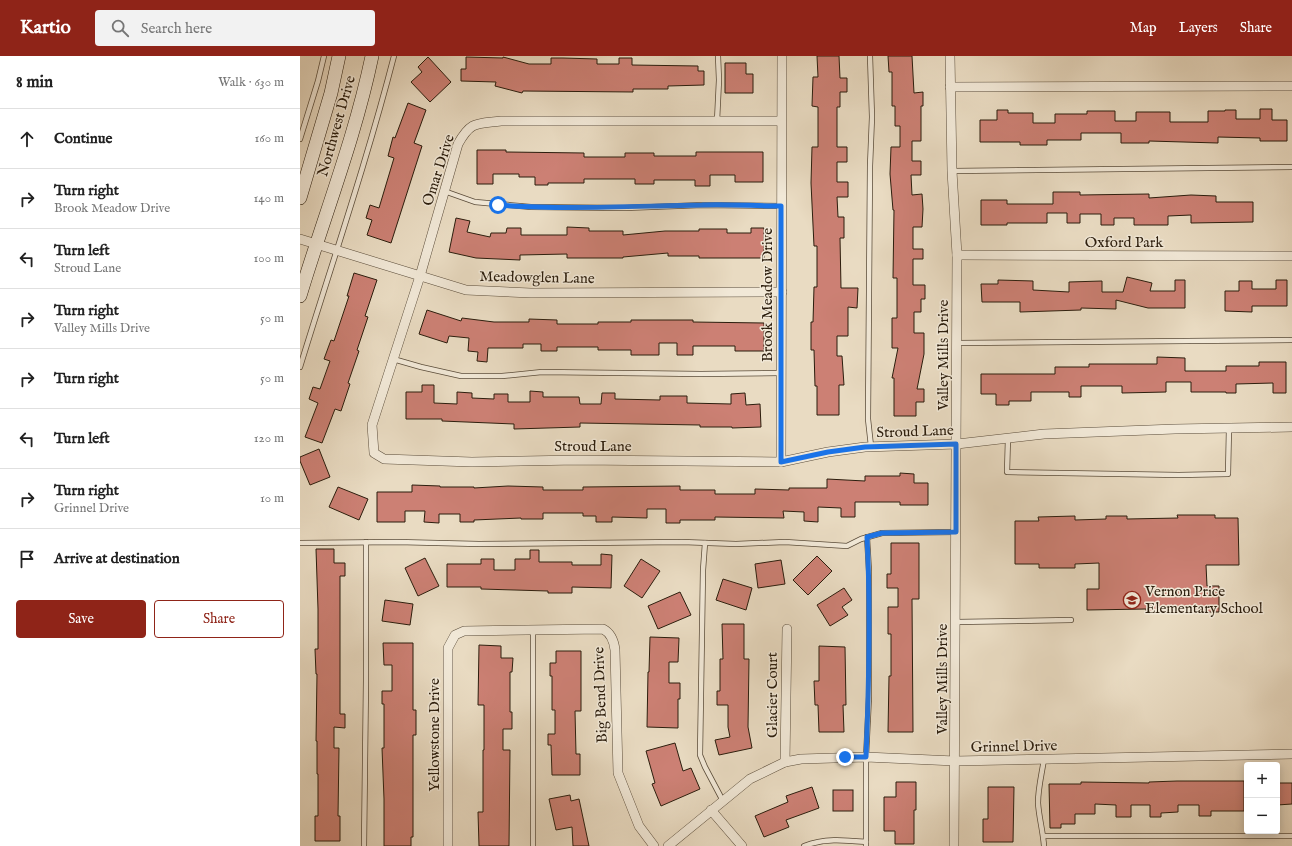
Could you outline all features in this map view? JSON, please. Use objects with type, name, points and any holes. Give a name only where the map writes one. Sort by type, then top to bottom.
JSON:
[{"type":"main road","name":"Northwest Drive","points":[[300,198],[331,94],[339,56]]},
{"type":"main road","name":"Northwest Drive","points":[[300,296],[365,90],[372,56]]},
{"type":"street","name":"Brook Meadow Drive","points":[[781,462],[782,56]]},
{"type":"street","name":"Valley Mills Drive","points":[[950,56],[952,171],[957,255],[954,846]]},
{"type":"street","points":[[950,87],[1292,86]]},
{"type":"street","name":"Omar Drive","points":[[374,453],[372,425],[420,276],[458,144],[466,131],[472,125],[501,121],[781,121]]},
{"type":"street","name":"Meadowglen Lane","points":[[300,239],[466,290],[531,293],[782,292]]},
{"type":"street","name":"Oxford Park","points":[[957,255],[1292,256]]},
{"type":"street","name":"Stroud Lane","points":[[374,453],[384,459],[472,462],[578,460],[781,462],[828,452],[871,446],[956,444],[1044,434],[1292,427]]},
{"type":"street","name":"Glacier Court","points":[[785,762],[787,628]]},
{"type":"street","name":"Big Bend Drive","points":[[464,631],[603,629],[608,632],[614,643],[615,650],[618,773],[639,826],[654,846]]},
{"type":"street","name":"Yellowstone Drive","points":[[448,846],[448,648],[455,635],[464,631]]},
{"type":"street","name":"Grinnel Drive","points":[[668,846],[750,779],[785,762],[807,758],[866,757],[955,761],[1292,754]]},
{"type":"street","points":[[711,810],[742,846]]},
{"type":"lane","points":[[300,139],[324,56]]},
{"type":"lane","points":[[300,367],[383,99],[394,56]]},
{"type":"lane","points":[[717,121],[719,80],[718,56]]},
{"type":"lane","points":[[870,56],[872,117],[870,166],[868,419],[871,446]]},
{"type":"lane","points":[[952,171],[1292,167]]},
{"type":"lane","points":[[444,191],[475,202],[531,207],[625,208],[703,205],[781,206]]},
{"type":"lane","points":[[957,343],[1292,340]]},
{"type":"lane","points":[[393,359],[461,376],[502,376],[542,372],[694,374],[781,373]]},
{"type":"lane","points":[[1008,438],[1007,472],[1179,475],[1228,474],[1229,428]]},
{"type":"lane","points":[[300,542],[479,544],[551,542],[705,542],[736,544],[784,542],[847,546],[867,537],[882,533],[956,532]]},
{"type":"lane","points":[[804,846],[823,840],[837,840],[866,844],[866,757],[869,689],[869,571],[867,537]]},
{"type":"lane","points":[[364,846],[366,542]]},
{"type":"lane","points":[[705,542],[703,570],[700,755],[723,801]]},
{"type":"lane","points":[[956,622],[1071,620]]},
{"type":"lane","points":[[533,630],[533,846]]},
{"type":"lane","points":[[1044,759],[1038,801],[1040,820],[1044,836],[1044,846]]},
{"type":"lane","points":[[1044,836],[1292,836]]},
{"type":"building","points":[[817,56],[839,56],[840,78],[847,78],[847,92],[840,92],[840,107],[837,107],[837,147],[847,147],[847,162],[837,162],[837,182],[848,182],[848,197],[837,197],[838,217],[844,217],[844,238],[840,238],[841,288],[858,288],[857,308],[848,307],[848,336],[837,336],[837,356],[842,356],[844,385],[839,385],[839,415],[817,415],[817,386],[815,386],[814,350],[811,350],[811,322],[813,322],[814,287],[817,287],[817,246],[814,246],[811,183],[812,147],[818,147],[818,107],[812,106],[813,77],[818,77]]},
{"type":"building","points":[[888,56],[912,56],[914,93],[923,92],[923,106],[921,106],[921,141],[912,141],[912,161],[921,161],[921,175],[911,175],[912,195],[922,194],[923,209],[922,227],[913,227],[913,249],[923,249],[923,259],[913,259],[913,285],[925,285],[925,299],[921,299],[921,312],[914,312],[914,333],[924,333],[924,354],[917,389],[924,389],[924,402],[916,402],[916,416],[894,416],[894,378],[892,378],[898,348],[892,348],[892,318],[897,318],[897,278],[893,278],[894,210],[890,174],[891,147],[900,147],[900,126],[895,126],[895,106],[892,106],[892,72],[889,72]]},
{"type":"building","points":[[428,57],[451,82],[430,102],[411,82],[422,72],[418,67]]},
{"type":"building","points":[[466,57],[503,57],[529,64],[551,64],[551,58],[563,58],[597,59],[597,64],[619,64],[619,58],[632,58],[632,65],[698,66],[698,71],[704,71],[704,85],[668,86],[668,89],[633,89],[633,92],[523,91],[522,93],[495,86],[496,82],[461,81],[461,69],[466,69]]},
{"type":"building","points":[[725,63],[746,63],[746,74],[753,74],[753,93],[725,93]]},
{"type":"building","points":[[408,103],[426,110],[414,143],[422,146],[391,243],[367,235],[372,220],[366,218],[370,205],[379,208],[394,158],[388,156],[393,137],[395,138]]},
{"type":"building","points":[[1260,109],[1272,109],[1272,120],[1287,120],[1287,141],[1260,141],[1260,138],[1218,137],[1218,143],[1149,141],[1149,143],[1121,143],[1121,133],[1081,133],[1081,140],[1047,140],[1047,145],[1020,145],[1020,142],[980,142],[980,120],[997,120],[997,110],[1008,110],[1008,113],[1033,113],[1033,123],[1055,123],[1055,114],[1087,114],[1087,111],[1115,111],[1115,121],[1136,121],[1136,112],[1170,112],[1170,122],[1208,122],[1208,111],[1225,110],[1236,110],[1236,119],[1260,119]]},
{"type":"building","points":[[477,150],[584,153],[584,157],[625,157],[625,153],[654,153],[654,156],[696,156],[696,152],[763,152],[763,182],[735,182],[735,175],[710,175],[710,186],[695,186],[695,180],[654,180],[654,184],[635,184],[635,179],[584,179],[584,183],[548,183],[548,185],[535,185],[535,177],[519,177],[519,174],[493,174],[493,184],[477,184]]},
{"type":"building","points":[[1053,192],[1080,192],[1080,195],[1149,194],[1149,198],[1191,195],[1216,196],[1216,202],[1253,202],[1253,222],[1191,223],[1191,215],[1168,216],[1168,225],[1134,225],[1134,218],[1114,218],[1114,225],[1101,225],[1101,214],[1080,214],[1080,223],[1067,223],[1067,213],[1047,213],[1047,223],[1007,223],[1007,225],[981,225],[981,200],[1007,200],[1007,204],[1053,204]]},
{"type":"building","points":[[456,218],[470,221],[467,232],[490,237],[491,233],[506,233],[507,228],[521,228],[521,235],[567,235],[567,227],[589,228],[589,231],[623,231],[623,235],[665,231],[699,231],[699,229],[727,229],[727,233],[751,233],[751,228],[764,228],[764,258],[699,258],[699,256],[668,256],[668,253],[623,258],[567,258],[567,254],[520,255],[520,260],[476,258],[449,252]]},
{"type":"building","points":[[354,273],[377,280],[365,316],[368,317],[357,350],[359,351],[348,383],[350,384],[341,411],[335,409],[322,443],[305,437],[318,403],[309,399],[313,387],[320,389],[330,361],[324,359],[331,340],[334,341],[349,296],[347,296]]},
{"type":"building","points":[[1127,277],[1152,283],[1150,291],[1175,291],[1175,280],[1185,280],[1185,308],[1148,308],[1116,300],[1116,309],[1081,308],[1081,310],[1020,312],[1020,302],[982,302],[981,284],[998,284],[998,280],[1033,281],[1033,290],[1069,292],[1069,282],[1102,281],[1102,292],[1123,292]]},
{"type":"building","points":[[1276,280],[1287,280],[1287,306],[1252,306],[1252,312],[1225,311],[1225,291],[1239,291],[1239,281],[1252,281],[1252,289],[1276,289]]},
{"type":"building","points":[[427,310],[461,321],[462,318],[494,322],[529,322],[529,319],[557,320],[557,324],[598,324],[598,322],[631,322],[631,320],[693,320],[693,322],[764,323],[764,351],[735,351],[735,346],[693,346],[693,355],[677,355],[677,343],[659,343],[659,355],[631,355],[631,350],[598,350],[598,347],[557,347],[557,351],[541,351],[541,344],[523,344],[523,348],[488,348],[487,362],[477,361],[478,352],[468,351],[469,338],[449,336],[447,343],[419,334]]},
{"type":"building","points":[[1157,357],[1185,358],[1185,371],[1226,371],[1226,366],[1259,366],[1259,362],[1286,362],[1286,393],[1273,393],[1273,383],[1236,384],[1236,393],[1226,393],[1191,392],[1191,382],[1166,382],[1166,392],[1122,393],[1122,386],[1081,386],[1081,397],[1069,397],[1069,392],[1031,392],[1031,401],[1009,401],[1009,405],[996,405],[996,394],[981,394],[981,374],[1055,374],[1055,367],[1089,367],[1089,364],[1157,364]]},
{"type":"building","points":[[422,385],[434,385],[434,403],[457,404],[457,392],[472,393],[472,398],[494,399],[494,394],[508,394],[508,402],[530,402],[530,391],[543,392],[543,397],[579,397],[580,404],[601,404],[602,393],[615,393],[615,399],[660,400],[660,396],[687,396],[687,403],[731,404],[731,394],[745,393],[746,405],[760,404],[761,427],[732,428],[700,427],[700,425],[580,423],[580,427],[514,429],[514,424],[442,421],[442,419],[406,419],[406,392],[422,392]]},
{"type":"building","points":[[319,449],[330,477],[310,485],[300,461],[300,457]]},
{"type":"building","points":[[900,473],[914,474],[914,483],[928,483],[928,505],[900,505],[900,502],[855,502],[855,517],[841,517],[841,508],[818,507],[818,522],[804,521],[804,512],[783,511],[784,518],[715,517],[715,520],[680,520],[680,523],[666,523],[666,509],[647,509],[647,518],[612,517],[612,522],[596,522],[596,516],[583,516],[583,513],[543,513],[543,519],[521,518],[474,520],[474,522],[460,522],[460,514],[439,514],[439,523],[424,522],[425,511],[405,511],[405,522],[377,522],[377,492],[412,492],[412,485],[474,488],[508,486],[543,487],[543,490],[583,490],[583,487],[680,486],[680,490],[715,490],[715,494],[755,494],[755,489],[789,490],[789,488],[827,488],[827,479],[865,481],[865,476],[900,476]]},
{"type":"building","points":[[338,487],[368,499],[359,520],[329,507]]},
{"type":"building","points":[[1177,515],[1215,515],[1215,518],[1238,518],[1239,565],[1206,565],[1207,586],[1219,586],[1219,612],[1146,612],[1146,609],[1087,610],[1087,589],[1099,589],[1099,563],[1075,564],[1075,568],[1039,568],[1039,564],[1015,564],[1015,521],[1039,521],[1038,517],[1075,516],[1075,520],[1106,519],[1106,516],[1127,516],[1127,519],[1178,518]]},
{"type":"building","points":[[891,543],[919,543],[919,599],[912,599],[913,732],[888,732],[889,676],[891,676],[891,634],[888,634],[888,607],[898,607],[898,588],[887,588],[887,574],[891,574]]},
{"type":"building","points":[[316,549],[334,549],[334,563],[345,563],[345,576],[340,576],[340,714],[345,714],[345,728],[334,727],[334,748],[339,748],[338,816],[340,816],[340,841],[315,841],[315,816],[318,816],[316,741],[317,674],[315,649],[318,649]]},
{"type":"building","points":[[530,550],[539,550],[539,562],[572,562],[572,565],[601,565],[601,554],[612,555],[611,588],[572,587],[572,593],[548,593],[548,591],[481,589],[481,587],[447,587],[447,564],[481,564],[481,559],[494,559],[494,570],[515,570],[515,559],[530,559]]},
{"type":"building","points":[[817,556],[832,571],[808,595],[793,580]]},
{"type":"building","points":[[425,558],[439,586],[418,596],[405,568]]},
{"type":"building","points":[[641,559],[660,571],[642,598],[624,586]]},
{"type":"building","points":[[781,560],[785,584],[758,588],[755,564]]},
{"type":"building","points":[[723,579],[752,588],[746,610],[716,600]]},
{"type":"building","points":[[844,588],[852,600],[842,607],[848,615],[830,626],[817,605]]},
{"type":"building","points":[[680,592],[691,615],[658,629],[648,606]]},
{"type":"building","points":[[385,600],[413,604],[410,625],[382,621]]},
{"type":"building","points":[[722,624],[744,624],[744,659],[749,659],[748,727],[752,748],[719,755],[715,740],[730,737],[728,727],[728,705],[717,705],[717,691],[720,691],[720,659],[723,659]]},
{"type":"building","points":[[650,637],[679,638],[678,662],[669,662],[669,683],[680,683],[680,699],[678,699],[678,728],[647,727]]},
{"type":"building","points":[[383,643],[413,643],[413,710],[416,710],[416,735],[413,735],[413,837],[411,837],[411,846],[384,846],[382,748],[384,748],[384,704],[382,704],[382,691],[392,691],[392,665],[384,665]]},
{"type":"building","points":[[479,645],[501,646],[501,658],[513,658],[512,672],[510,672],[510,712],[512,712],[512,729],[503,729],[503,750],[510,750],[509,846],[479,846],[478,812],[483,812],[484,705],[478,705]]},
{"type":"building","points":[[819,646],[845,647],[846,705],[843,705],[844,732],[819,732],[818,705],[815,705],[814,681],[819,681]]},
{"type":"building","points":[[556,651],[581,651],[581,711],[575,711],[576,754],[580,754],[580,775],[552,775],[551,745],[548,745],[548,734],[555,734],[555,710],[552,710],[552,676],[550,676],[550,663],[556,663]]},
{"type":"building","points":[[675,743],[683,771],[691,768],[700,789],[661,806],[652,784],[655,783],[646,751]]},
{"type":"building","points":[[1244,781],[1244,811],[1211,811],[1211,816],[1199,816],[1199,805],[1178,805],[1178,812],[1161,813],[1161,817],[1150,817],[1150,805],[1131,805],[1131,817],[1116,817],[1116,805],[1095,804],[1095,814],[1075,814],[1075,824],[1061,824],[1061,828],[1050,828],[1049,784],[1081,784],[1081,782]]},
{"type":"building","points":[[896,782],[916,782],[914,844],[895,844],[895,831],[884,831],[884,797],[896,797]]},
{"type":"building","points":[[1280,783],[1292,783],[1292,804],[1280,805]]},
{"type":"building","points":[[812,787],[819,808],[786,820],[789,827],[764,837],[755,816],[788,802],[786,796]]},
{"type":"building","points":[[988,787],[1014,787],[1013,842],[983,842],[983,819],[988,819]]},
{"type":"building","points":[[833,790],[853,790],[853,811],[833,811]]},
{"type":"building","points":[[570,795],[571,801],[579,799],[589,846],[573,846],[572,827],[556,830],[549,799]]},
{"type":"place","name":"Vernon Price Elementary School","points":[[1132,600]]},
{"type":"route","points":[[498,205],[531,207],[625,208],[703,205],[781,206],[781,462],[828,452],[865,447],[956,444],[956,532],[882,533],[867,537],[869,571],[866,757],[845,757]]}]
